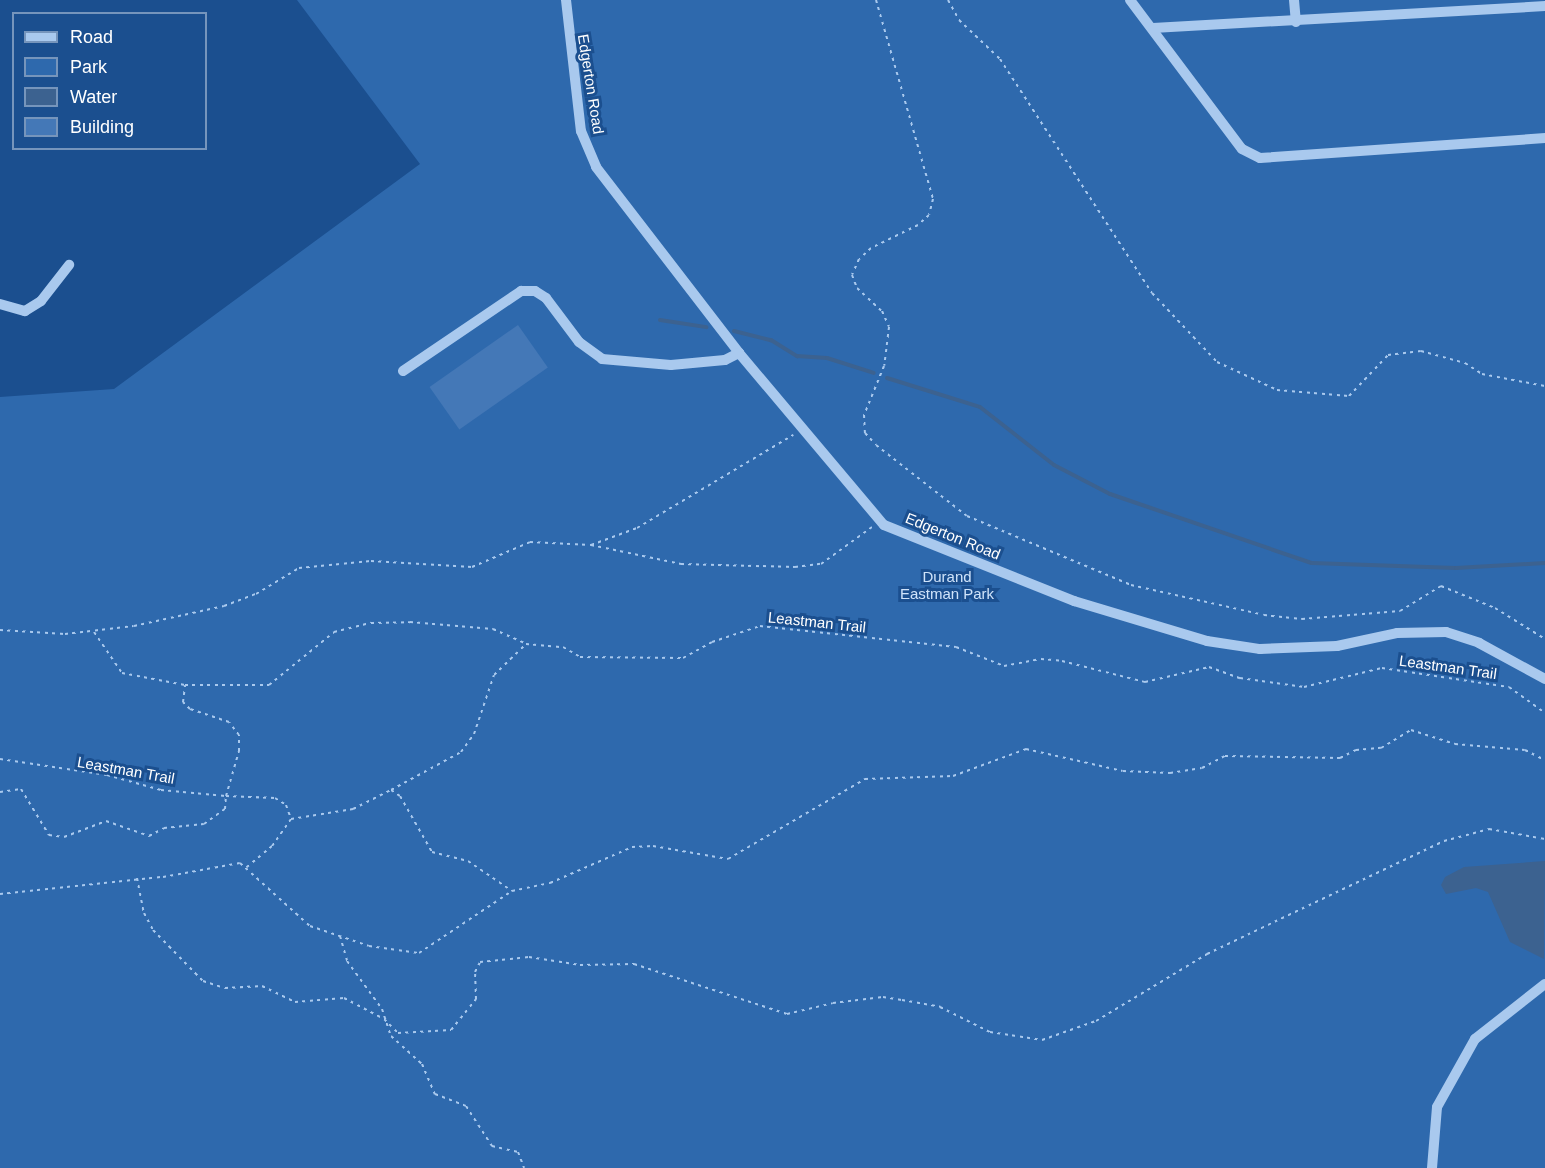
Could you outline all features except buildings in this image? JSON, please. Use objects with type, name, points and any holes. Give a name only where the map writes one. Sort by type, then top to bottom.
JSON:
[{"type":"street","name":"Edgerton Road","points":[[566,0],[581,131],[596,167],[739,353],[884,525],[1074,601],[1207,641],[1260,649],[1337,646],[1397,633],[1446,632],[1479,643],[1545,678]]},
{"type":"street","points":[[1130,0],[1242,149],[1260,158],[1294,159],[1545,138]]},
{"type":"street","points":[[1294,0],[1296,22]]},
{"type":"street","points":[[1152,28],[1296,22],[1545,6]]},
{"type":"street","points":[[0,304],[25,312],[41,301],[69,265]]},
{"type":"street","points":[[403,370],[521,291],[535,291],[546,298],[579,342],[602,359],[671,365],[725,360],[739,353]]},
{"type":"street","points":[[1432,1168],[1437,1107],[1475,1039],[1545,984]]},
{"type":"path","points":[[876,0],[933,198],[930,215],[918,225],[871,249],[859,259],[852,275],[857,288],[882,311],[889,327],[884,366],[864,415],[865,433],[876,445],[967,516],[1131,585],[1264,615],[1302,619],[1400,611],[1441,586],[1495,608],[1545,639]]},
{"type":"path","points":[[948,0],[959,20],[1000,59],[1152,293],[1217,362],[1277,390],[1349,396],[1388,355],[1421,351],[1465,363],[1482,374],[1545,386]]},
{"type":"path","points":[[591,544],[637,528],[802,430]]},
{"type":"path","points":[[0,630],[38,635],[94,632],[224,606],[256,594],[299,568],[371,561],[455,568],[472,567],[530,542],[591,544],[681,564],[795,567],[821,564],[874,526],[884,525]]},
{"type":"path","name":"Leastman Trail","points":[[94,632],[122,673],[185,685],[269,686],[334,632],[371,623],[431,622],[493,629],[526,644],[563,648],[580,657],[683,658],[712,642],[760,626],[956,647],[1004,666],[1041,659],[1062,661],[1145,682],[1209,667],[1240,678],[1304,687],[1382,668],[1509,687],[1545,713]]},
{"type":"path","points":[[246,868],[272,846],[291,819],[353,809],[461,752],[474,734],[494,675],[526,644]]},
{"type":"path","points":[[0,792],[21,789],[50,835],[64,837],[106,821],[118,822],[139,836],[204,824],[225,809],[226,796],[239,751],[239,735],[230,722],[190,709],[183,702],[185,685]]},
{"type":"path","points":[[0,894],[240,863],[310,926],[398,952],[419,953],[512,891],[550,883],[632,847],[653,846],[728,860],[865,779],[953,776],[1026,749],[1123,771],[1170,773],[1202,768],[1225,756],[1340,758],[1356,750],[1381,748],[1411,730],[1455,744],[1525,750],[1545,760]]},
{"type":"path","name":"Leastman Trail","points":[[0,759],[106,776],[160,790],[274,798],[285,805],[291,819]]},
{"type":"path","points":[[392,790],[400,795],[432,852],[468,861],[512,891]]},
{"type":"path","points":[[137,878],[153,930],[203,981],[225,988],[262,986],[295,1002],[344,998],[384,1019],[398,1033],[450,1030],[476,999],[475,972],[480,962],[529,957],[580,965],[634,964],[787,1014],[833,1002],[902,1000],[940,1007],[990,1032],[1042,1040],[1096,1021],[1207,954],[1444,841],[1489,829],[1545,839]]},
{"type":"path","points":[[340,936],[347,961],[376,999],[391,1036],[422,1064],[435,1094],[466,1106],[492,1146],[518,1152],[524,1168]]},
{"type":"green space","name":"Durand Eastman Park","points":[[297,0],[1545,0],[1545,1168],[0,1168],[0,397],[114,389],[420,164]]},
{"type":"water","points":[[1545,861],[1544,959],[1510,942],[1488,892],[1476,888],[1446,894],[1441,885],[1445,877],[1464,867]]},
{"type":"waterway","points":[[660,320],[706,327]]},
{"type":"waterway","points":[[734,331],[771,340],[797,356],[827,358],[874,373]]},
{"type":"waterway","points":[[887,378],[980,407],[1054,465],[1110,494],[1312,563],[1456,568],[1545,563]]}]
